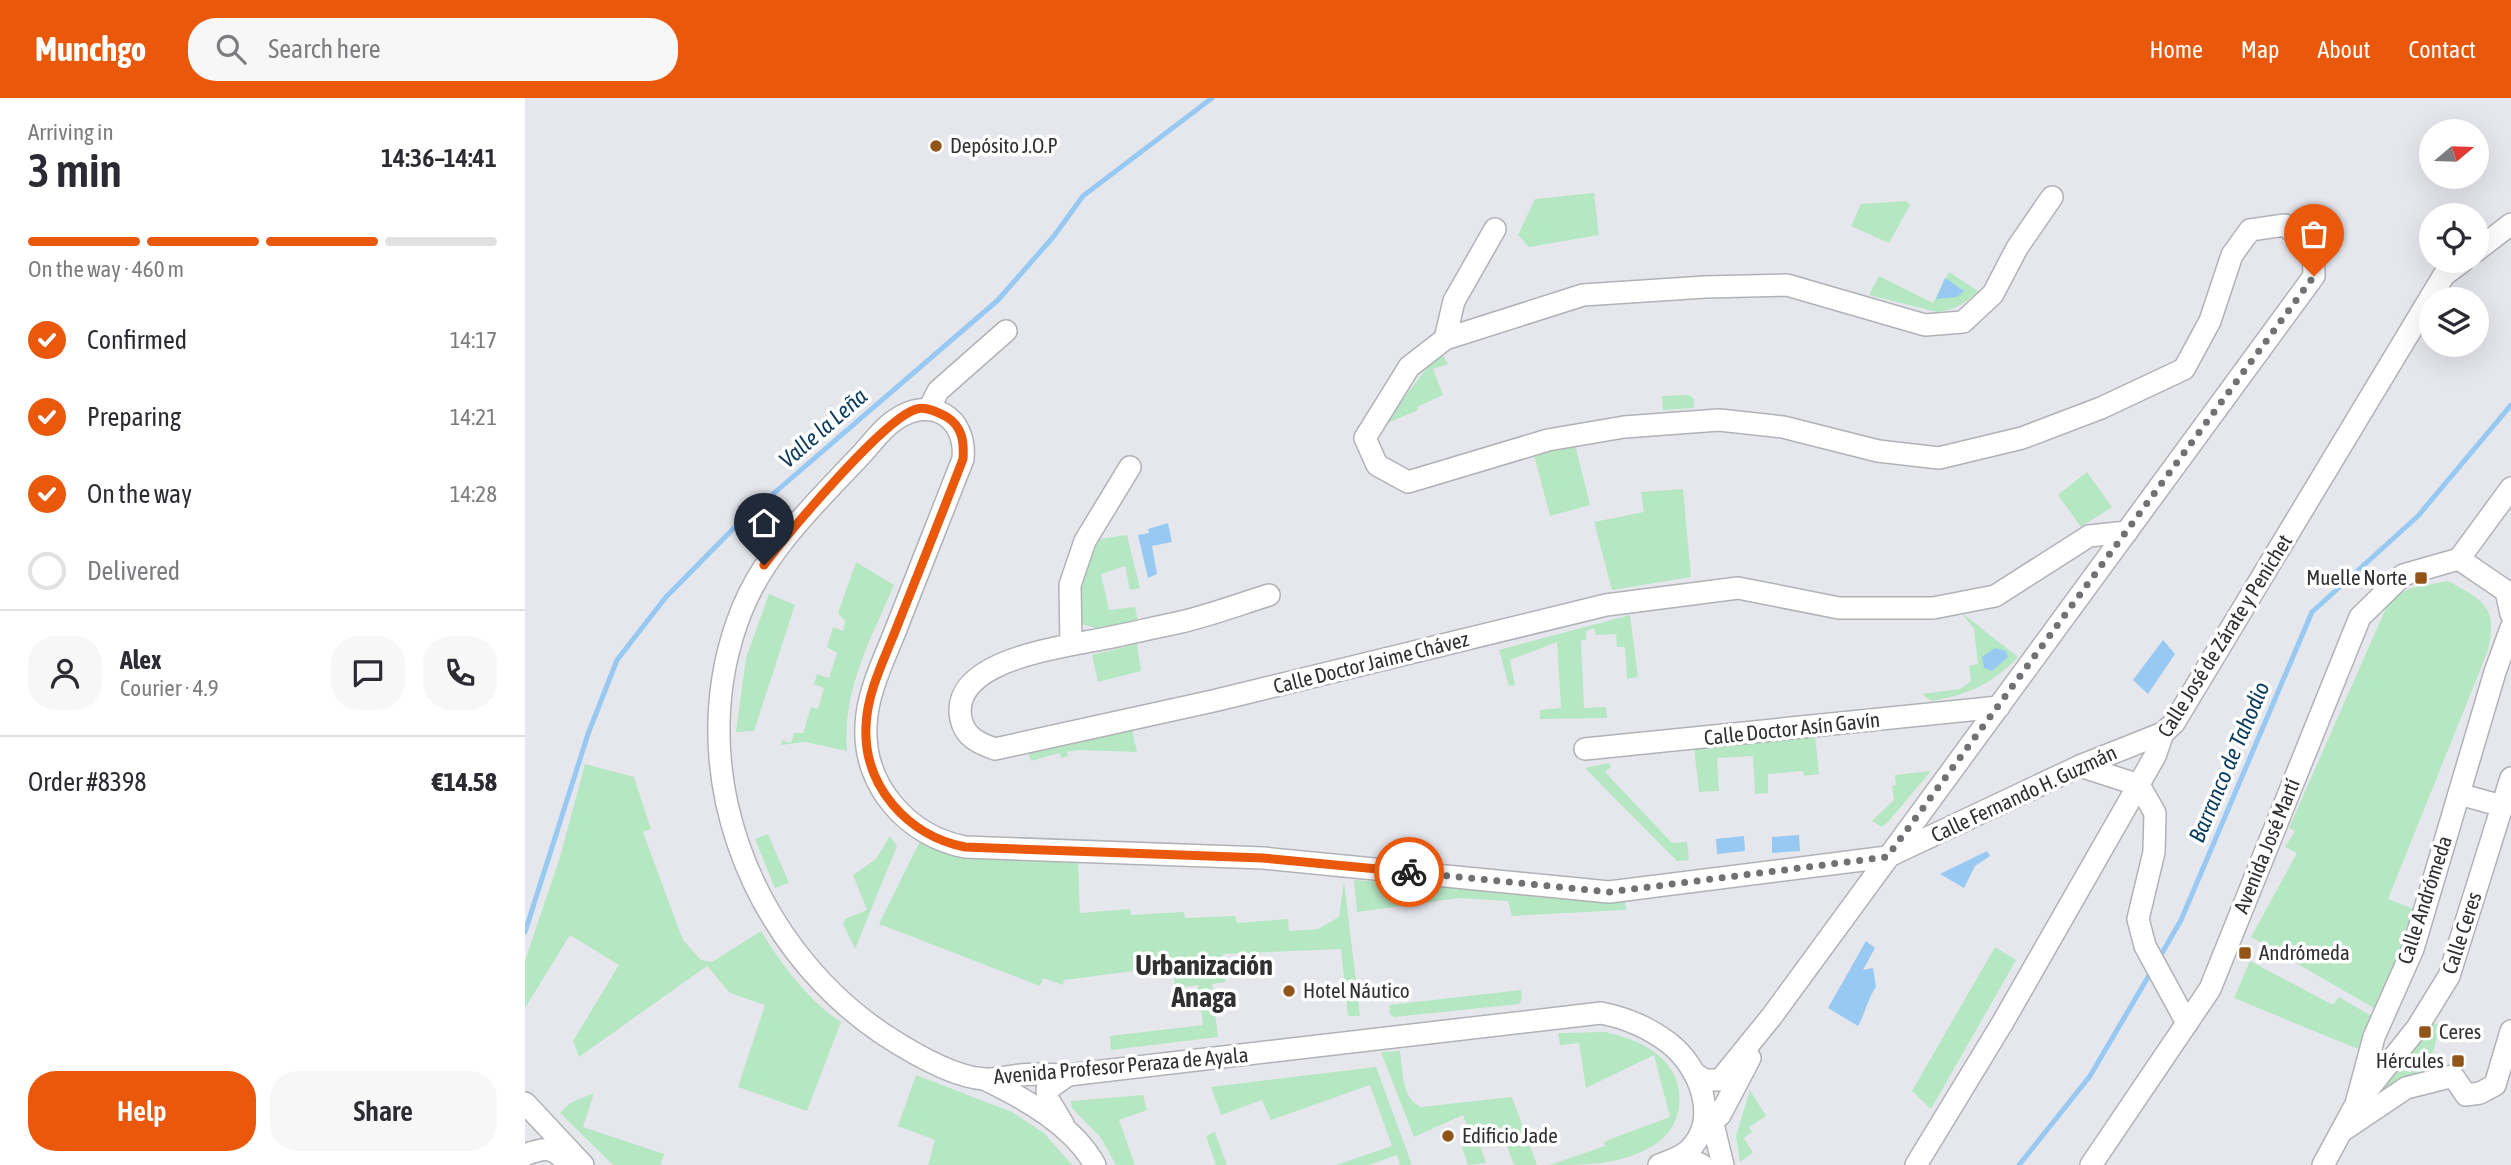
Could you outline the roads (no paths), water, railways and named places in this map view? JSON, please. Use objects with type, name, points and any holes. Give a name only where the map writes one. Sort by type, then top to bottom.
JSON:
[{"type":"street","points":[[1667,1162],[1687,1152],[1772,1016],[2314,276],[2313,249],[2285,225],[2250,230],[2232,255],[2210,321],[2184,369],[2101,408],[2022,438],[1939,458],[1878,451],[1783,427],[1719,420],[1624,427],[1548,440],[1408,482],[1377,465],[1365,438],[1409,367],[1445,339],[1583,295],[1787,285],[1925,325],[1963,322],[1993,294],[2017,248],[2052,197]]},
{"type":"street","points":[[2489,241],[2511,224]]},
{"type":"street","points":[[1445,339],[1454,301],[1495,229]]},
{"type":"street","name":"Calle José de Zárate y Penichet","points":[[1916,1165],[2003,1022],[2139,785],[2155,756],[2163,733],[2174,723],[2447,273]]},
{"type":"street","points":[[929,409],[938,391],[1006,331]]},
{"type":"street","name":"Avenida Profesor Peraza de Ayala","points":[[929,409],[918,408],[894,421],[787,534],[764,565],[743,607],[723,677],[719,719],[722,779],[746,870],[776,926],[795,953],[841,1001],[866,1022],[904,1047],[948,1068],[984,1079],[1024,1074],[1068,1075],[1601,1013],[1624,1017],[1644,1026],[1676,1049],[1694,1073],[1706,1123],[1723,1165]]},
{"type":"street","name":"Calle Fernando H. Guzmán","points":[[929,409],[949,418],[962,435],[963,459],[876,680],[866,726],[871,767],[884,793],[904,818],[943,843],[965,847],[1263,858],[1609,892],[1887,857],[2080,766],[2163,733]]},
{"type":"street","points":[[1071,644],[1070,585],[1085,541],[1130,467]]},
{"type":"street","points":[[2510,605],[2507,591],[2459,559],[2511,488]]},
{"type":"street","name":"Calle Doctor Jaime Chávez","points":[[1269,595],[1190,620],[1038,650],[986,673],[966,690],[960,711],[967,734],[977,743],[995,749],[1057,733],[1213,701],[1606,605],[1738,588],[1839,608],[1933,608],[1995,596],[2089,536],[2127,532]]},
{"type":"street","name":"Avenida José Martí","points":[[2091,1165],[2210,989],[2360,617],[2403,575],[2459,559]]},
{"type":"street","name":"Calle Andrómeda","points":[[2323,1165],[2356,1104],[2374,1037],[2413,949],[2494,672],[2511,628]]},
{"type":"street","name":"Calle Doctor Asín Gavín","points":[[1585,748],[1999,707]]},
{"type":"street","points":[[2080,766],[2139,785],[2155,813],[2154,852],[2138,919],[2145,946],[2187,1023]]},
{"type":"street","name":"Calle Ceres","points":[[2356,1104],[2417,1028],[2449,976],[2511,778]]},
{"type":"street","points":[[2459,794],[2502,806]]},
{"type":"street","points":[[1694,1073],[1705,1080],[1720,1080],[1750,1039],[1772,1016]]},
{"type":"street","points":[[2338,1134],[2406,1088],[2453,1076],[2466,1095],[2480,1093],[2494,1085],[2511,1031]]},
{"type":"street","points":[[1068,1075],[1047,1090],[1048,1099],[1068,1131],[1095,1165]]},
{"type":"street","points":[[984,1079],[1009,1091],[1068,1131]]},
{"type":"street","points":[[525,1154],[533,1139],[530,1109]]},
{"type":"street","points":[[530,1109],[575,1162]]},
{"type":"street","points":[[525,1154],[541,1148],[550,1149],[575,1162]]},
{"type":"street","points":[[1667,1162],[1691,1160],[1702,1165]]},
{"type":"water","points":[[1945,278],[1964,291],[1957,297],[1936,299]]},
{"type":"water","points":[[1168,523],[1172,542],[1152,546],[1157,574],[1148,578],[1138,535],[1149,533],[1148,529]]},
{"type":"water","points":[[2163,640],[2175,654],[2148,694],[2133,680]]},
{"type":"water","points":[[1995,648],[2006,651],[2008,657],[1992,671],[1984,668],[1982,657]]},
{"type":"water","points":[[1799,835],[1800,851],[1772,853],[1772,837]]},
{"type":"water","points":[[1744,836],[1745,851],[1717,854],[1716,839]]},
{"type":"water","points":[[1987,851],[1990,856],[1975,866],[1964,888],[1940,874]]},
{"type":"water","points":[[1866,941],[1875,948],[1863,970],[1873,968],[1876,987],[1858,1026],[1828,1008]]},
{"type":"waterway","name":"Valle la Leña","points":[[525,932],[588,734],[617,660],[666,597],[736,526],[998,300],[1054,236],[1083,196],[1212,98]]},
{"type":"waterway","name":"Barranco de Tahodio","points":[[2158,960],[2181,920],[2312,612],[2418,516],[2511,405]]},
{"type":"waterway","name":"Barranco de Tahodio","points":[[2019,1165],[2090,1076],[2151,972]]},
{"type":"place","name":"Depósito J.O.P","points":[[936,146]]},
{"type":"place","name":"Muelle Norte","points":[[2421,578]]},
{"type":"place","name":"Andrómeda","points":[[2245,953]]},
{"type":"place","name":"Hotel Náutico","points":[[1289,991]]},
{"type":"place","name":"Ceres","points":[[2425,1032]]},
{"type":"place","name":"Hércules","points":[[2458,1061]]},
{"type":"place","name":"Edificio Jade","points":[[1448,1136]]},
{"type":"district","name":"Urbanización Anaga","points":[[1204,981]]}]
